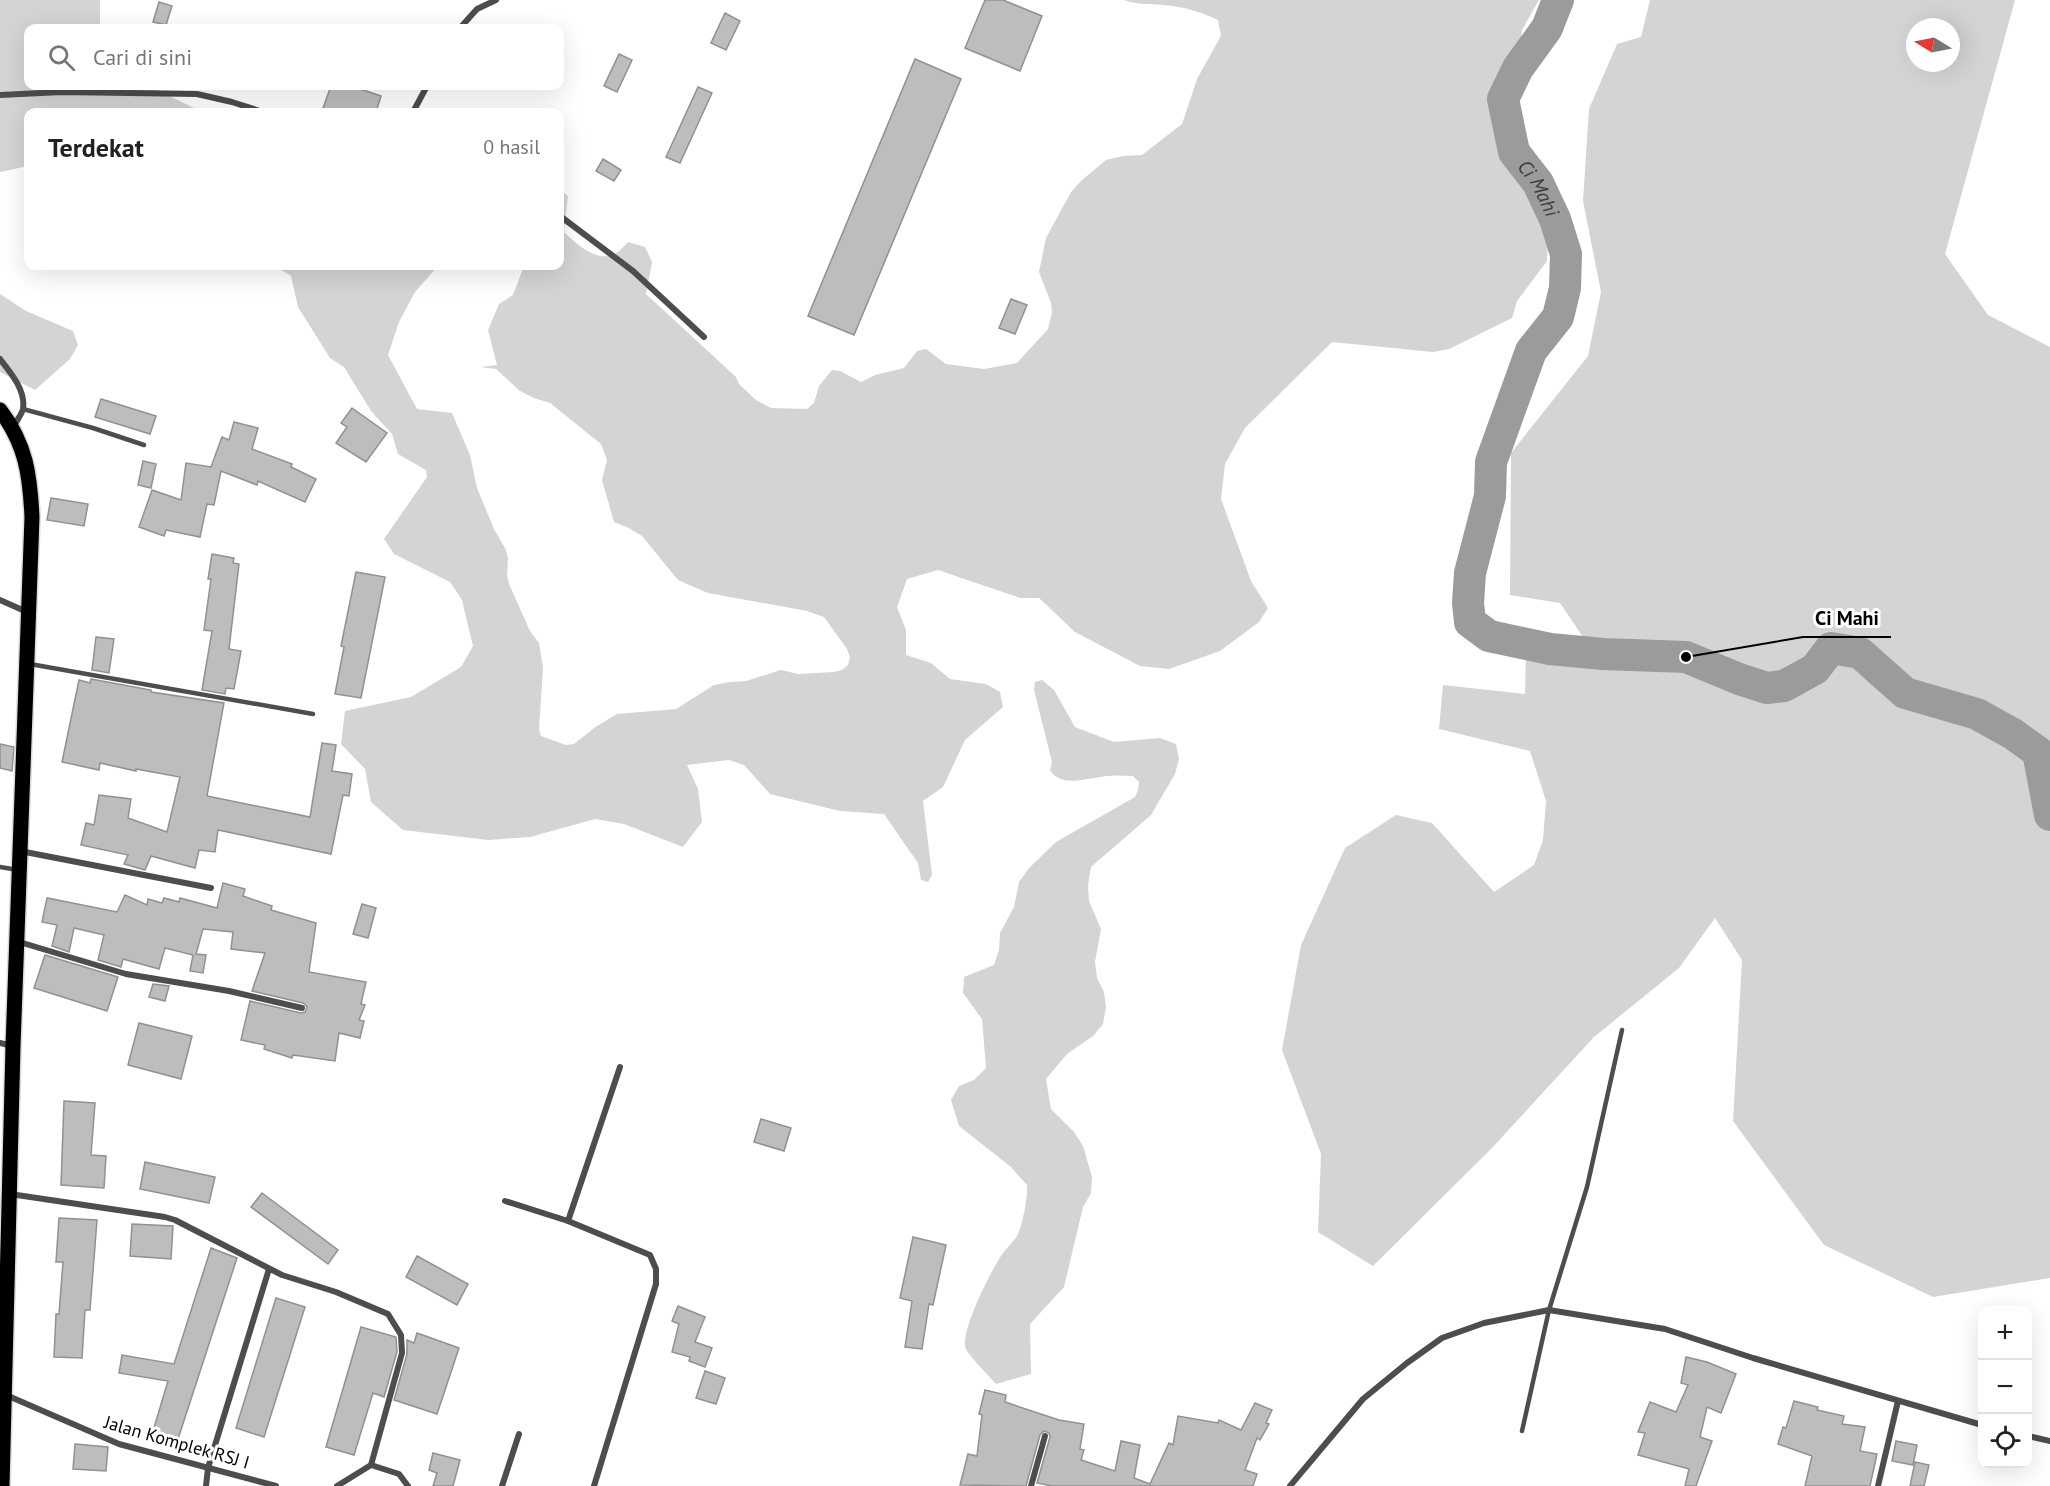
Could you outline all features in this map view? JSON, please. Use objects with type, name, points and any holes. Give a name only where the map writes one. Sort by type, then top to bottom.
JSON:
[{"type":"main road","points":[[0,410],[14,427],[24,452],[30,481],[32,517],[16,940],[6,1045],[10,1194],[2,1486]]},
{"type":"street","points":[[464,24],[477,9],[496,0]]},
{"type":"street","points":[[415,108],[425,90]]},
{"type":"street","points":[[0,94],[62,92],[197,94],[251,108]]},
{"type":"street","points":[[564,219],[633,271],[704,337]]},
{"type":"street","points":[[0,359],[13,376],[21,394],[23,409],[14,427]]},
{"type":"street","points":[[0,600],[28,612]]},
{"type":"street","points":[[19,851],[211,888]]},
{"type":"street","points":[[16,940],[126,974],[229,991],[302,1008]]},
{"type":"street","points":[[568,1221],[620,1067]]},
{"type":"street","points":[[10,1194],[165,1216],[282,1275],[336,1292],[388,1314],[401,1335],[402,1353],[371,1465],[337,1486]]},
{"type":"street","points":[[505,1201],[568,1221],[650,1255],[656,1269],[656,1284],[594,1486]]},
{"type":"street","points":[[206,1486],[208,1468],[269,1269]]},
{"type":"street","points":[[1290,1486],[1363,1399],[1442,1338],[1484,1323],[1549,1310],[1665,1329],[1753,1358],[1978,1424]]},
{"type":"street","name":"Jalan Komplek RSJ I","points":[[5,1395],[119,1444],[276,1486]]},
{"type":"street","points":[[1878,1486],[1898,1401]]},
{"type":"street","points":[[502,1486],[519,1434]]},
{"type":"street","points":[[1031,1486],[1045,1436]]},
{"type":"street","points":[[2032,1437],[2050,1441]]},
{"type":"street","points":[[371,1465],[399,1474],[408,1486]]},
{"type":"lane","points":[[23,409],[144,445]]},
{"type":"lane","points":[[27,664],[313,714]]},
{"type":"lane","points":[[0,867],[19,871]]},
{"type":"lane","points":[[1521,1431],[1549,1310],[1587,1187],[1622,1030]]},
{"type":"shaded area","points":[[0,0],[100,0],[100,24],[24,24],[24,90],[157,90],[194,108],[24,108],[24,167],[0,172]]},
{"type":"shaded area","points":[[1124,0],[1539,0],[1522,30],[1518,68],[1518,101],[1508,154],[1549,226],[1547,261],[1517,301],[1512,318],[1449,349],[1433,352],[1332,342],[1245,428],[1225,464],[1221,499],[1251,581],[1268,608],[1259,622],[1220,651],[1169,669],[1140,666],[1075,632],[1039,598],[1020,598],[938,570],[907,579],[897,607],[906,630],[906,655],[931,663],[950,679],[986,684],[1000,692],[1003,707],[965,740],[943,787],[923,801],[932,875],[928,882],[921,880],[918,863],[884,814],[840,811],[770,794],[744,765],[729,760],[687,765],[698,789],[702,822],[683,847],[624,824],[595,819],[530,837],[488,840],[403,830],[371,802],[365,769],[341,744],[345,711],[411,697],[461,667],[473,646],[462,600],[450,582],[394,554],[384,539],[427,477],[426,470],[398,454],[392,434],[371,411],[344,367],[330,358],[298,307],[291,276],[281,270],[434,270],[415,292],[399,322],[388,355],[417,409],[452,413],[470,455],[477,488],[494,529],[506,550],[509,584],[530,631],[539,643],[543,668],[539,729],[541,736],[566,745],[574,744],[617,714],[676,709],[714,685],[746,681],[781,670],[798,674],[842,670],[848,665],[850,657],[847,649],[824,617],[807,611],[708,593],[678,580],[642,536],[614,522],[602,480],[607,460],[601,444],[550,403],[520,391],[496,369],[480,367],[497,365],[488,330],[499,304],[513,295],[522,270],[564,270],[564,232],[573,241],[597,255],[615,254],[628,242],[645,247],[652,262],[646,294],[736,377],[739,384],[756,400],[771,408],[807,409],[814,403],[819,386],[832,370],[840,371],[861,382],[875,375],[904,368],[917,351],[926,349],[946,364],[984,369],[1017,363],[1048,329],[1052,312],[1051,303],[1039,272],[1046,238],[1071,192],[1106,160],[1142,155],[1182,124],[1197,79],[1221,36],[1218,20],[1202,13],[1166,5]]},
{"type":"shaded area","points":[[1650,0],[2015,0],[1945,254],[1988,315],[2050,347],[2050,1278],[1933,1297],[1824,1245],[1733,1121],[1742,960],[1715,918],[1679,968],[1594,1037],[1491,1149],[1373,1266],[1318,1232],[1321,1154],[1282,1050],[1301,945],[1345,848],[1396,815],[1432,823],[1494,892],[1534,865],[1543,840],[1546,801],[1530,751],[1439,729],[1443,685],[1525,694],[1526,652],[1583,637],[1560,603],[1510,595],[1511,453],[1588,356],[1601,292],[1583,201],[1589,109],[1617,44],[1641,37]]},
{"type":"shaded area","points":[[564,193],[568,196],[564,232]]},
{"type":"shaded area","points":[[0,294],[26,311],[73,331],[78,345],[70,359],[35,390],[0,372]]},
{"type":"shaded area","points":[[1042,680],[1054,690],[1075,727],[1114,742],[1160,738],[1176,744],[1179,759],[1175,774],[1151,815],[1091,867],[1088,885],[1089,901],[1101,929],[1095,962],[1097,978],[1104,992],[1106,1007],[1103,1024],[1093,1036],[1067,1054],[1046,1079],[1051,1109],[1074,1132],[1083,1146],[1092,1177],[1091,1193],[1083,1207],[1064,1287],[1030,1324],[1031,1374],[996,1384],[968,1352],[965,1341],[971,1316],[990,1275],[1018,1234],[1025,1210],[1027,1185],[1011,1167],[959,1126],[951,1100],[959,1086],[974,1080],[986,1068],[982,1019],[963,993],[964,977],[994,965],[999,950],[1000,933],[1014,907],[1019,882],[1029,868],[1056,842],[1135,797],[1139,782],[1133,776],[1069,781],[1055,776],[1050,770],[1052,762],[1034,690],[1035,682]]},
{"type":"building","points":[[985,0],[1003,0],[1042,16],[1020,71],[965,48]]},
{"type":"building","points":[[159,2],[172,6],[166,24],[153,22]]},
{"type":"building","points":[[725,13],[740,21],[726,50],[711,43]]},
{"type":"building","points":[[619,54],[632,60],[617,92],[604,86]]},
{"type":"building","points":[[915,59],[961,79],[854,335],[808,316]]},
{"type":"building","points":[[698,87],[712,93],[680,163],[666,157]]},
{"type":"building","points":[[330,90],[363,90],[381,96],[377,108],[323,108]]},
{"type":"building","points":[[603,159],[621,170],[614,181],[596,171]]},
{"type":"building","points":[[1011,299],[1027,305],[1015,334],[999,328]]},
{"type":"building","points":[[101,399],[156,416],[150,434],[95,417]]},
{"type":"building","points":[[352,408],[387,433],[366,462],[336,443],[347,427],[341,423]]},
{"type":"building","points":[[234,422],[258,428],[252,449],[292,464],[291,467],[316,479],[305,502],[258,481],[257,485],[221,471],[214,505],[207,504],[200,537],[166,530],[164,536],[139,527],[152,490],[181,500],[186,463],[211,467],[222,437],[229,440]]},
{"type":"building","points":[[143,461],[156,464],[151,488],[138,485]]},
{"type":"building","points":[[51,498],[88,504],[84,526],[47,520]]},
{"type":"building","points":[[212,554],[234,558],[233,563],[239,564],[229,649],[241,651],[234,689],[226,688],[225,694],[202,690],[212,631],[204,630]]},
{"type":"building","points":[[356,572],[385,577],[361,698],[335,694],[344,647],[341,646]]},
{"type":"building","points":[[96,637],[114,639],[109,673],[92,670]]},
{"type":"building","points":[[91,679],[151,690],[151,692],[224,703],[207,796],[310,817],[322,743],[336,745],[332,771],[352,774],[349,796],[343,795],[331,854],[218,830],[215,852],[199,850],[195,868],[151,856],[145,870],[124,864],[128,855],[81,845],[86,823],[94,825],[99,795],[131,799],[128,818],[167,832],[180,777],[100,763],[99,770],[62,762],[79,680],[90,683]]},
{"type":"building","points":[[0,744],[14,747],[12,771],[0,768]]},
{"type":"building","points":[[223,883],[245,889],[243,896],[272,906],[271,910],[316,923],[309,972],[366,982],[361,1004],[365,1005],[359,1020],[364,1021],[360,1038],[339,1033],[335,1061],[293,1055],[292,1058],[264,1049],[265,1045],[241,1040],[250,1001],[301,1013],[305,1012],[307,1007],[303,1003],[252,991],[265,953],[231,949],[233,932],[203,929],[196,954],[206,955],[203,973],[190,971],[193,955],[165,948],[159,969],[123,959],[121,967],[98,960],[104,935],[74,928],[69,952],[52,946],[57,925],[42,922],[47,898],[117,912],[125,895],[147,905],[148,899],[162,903],[164,898],[179,902],[180,898],[217,908]]},
{"type":"building","points":[[362,904],[376,908],[368,938],[353,934]]},
{"type":"building","points":[[45,955],[118,977],[107,1011],[34,988]]},
{"type":"building","points":[[153,984],[169,986],[165,1001],[149,997]]},
{"type":"building","points":[[139,1023],[192,1036],[181,1079],[128,1065]]},
{"type":"building","points":[[64,1101],[95,1103],[91,1155],[106,1156],[104,1188],[61,1185]]},
{"type":"building","points":[[761,1119],[791,1128],[784,1151],[754,1142]]},
{"type":"building","points":[[145,1162],[215,1177],[209,1203],[140,1189]]},
{"type":"building","points":[[262,1193],[338,1250],[328,1264],[251,1207]]},
{"type":"building","points":[[59,1218],[97,1220],[90,1310],[85,1310],[82,1358],[54,1357],[56,1314],[59,1314],[63,1262],[56,1262]]},
{"type":"building","points":[[132,1224],[173,1226],[171,1259],[130,1256]]},
{"type":"building","points":[[913,1237],[946,1245],[933,1305],[929,1304],[922,1349],[905,1347],[912,1301],[900,1298]]},
{"type":"building","points":[[211,1248],[237,1258],[178,1439],[153,1431],[168,1381],[119,1373],[122,1355],[174,1364]]},
{"type":"building","points":[[417,1256],[468,1284],[457,1305],[406,1277]]},
{"type":"building","points":[[276,1298],[305,1307],[264,1437],[236,1428]]},
{"type":"building","points":[[678,1306],[705,1317],[695,1342],[712,1348],[705,1367],[689,1361],[690,1357],[672,1352],[679,1324],[672,1321]]},
{"type":"building","points":[[361,1327],[396,1337],[397,1352],[384,1397],[373,1393],[354,1455],[326,1447]]},
{"type":"building","points":[[417,1333],[459,1348],[437,1414],[394,1400],[407,1354],[407,1340],[414,1343]]},
{"type":"building","points":[[1686,1357],[1707,1362],[1736,1374],[1721,1413],[1707,1407],[1700,1437],[1712,1441],[1696,1486],[1685,1486],[1689,1469],[1638,1455],[1645,1433],[1638,1432],[1650,1402],[1676,1412],[1688,1385],[1681,1383]]},
{"type":"building","points":[[705,1371],[725,1378],[716,1404],[696,1398]]},
{"type":"building","points":[[985,1390],[1006,1395],[1005,1402],[1059,1420],[1084,1424],[1080,1449],[1084,1450],[1081,1460],[1115,1471],[1121,1441],[1140,1445],[1134,1478],[1150,1484],[1169,1443],[1173,1445],[1178,1416],[1218,1423],[1219,1420],[1241,1430],[1255,1403],[1272,1410],[1266,1423],[1269,1424],[1260,1440],[1257,1438],[1245,1470],[1257,1474],[1253,1486],[1052,1486],[1037,1483],[1050,1437],[1049,1433],[1044,1431],[1040,1435],[1026,1486],[960,1485],[968,1454],[977,1456],[982,1415],[979,1414]]},
{"type":"building","points":[[1794,1401],[1818,1407],[1817,1410],[1844,1416],[1842,1424],[1865,1427],[1860,1451],[1877,1454],[1870,1486],[1805,1486],[1812,1456],[1778,1444],[1783,1427],[1786,1428]]},
{"type":"building","points":[[1896,1441],[1917,1445],[1913,1465],[1892,1461]]},
{"type":"building","points":[[75,1444],[108,1447],[106,1471],[73,1469]]},
{"type":"building","points":[[433,1453],[460,1460],[453,1486],[433,1486],[437,1473],[429,1470]]},
{"type":"building","points":[[1915,1462],[1929,1465],[1924,1486],[1910,1486]]},
{"type":"waterway","name":"Ci Mahi","points":[[1558,0],[1547,28],[1518,68],[1503,99],[1514,152],[1538,183],[1555,219],[1566,254],[1565,288],[1558,317],[1531,351],[1491,462],[1490,496],[1470,573],[1468,603],[1470,622],[1489,636],[1550,649],[1603,654],[1686,657],[1767,688],[1784,686],[1815,669],[1831,648],[1860,653],[1905,693],[1977,714],[2013,734],[2038,752],[2050,815]]},
{"type":"place","name":"Ci Mahi","points":[[1686,657]]}]
